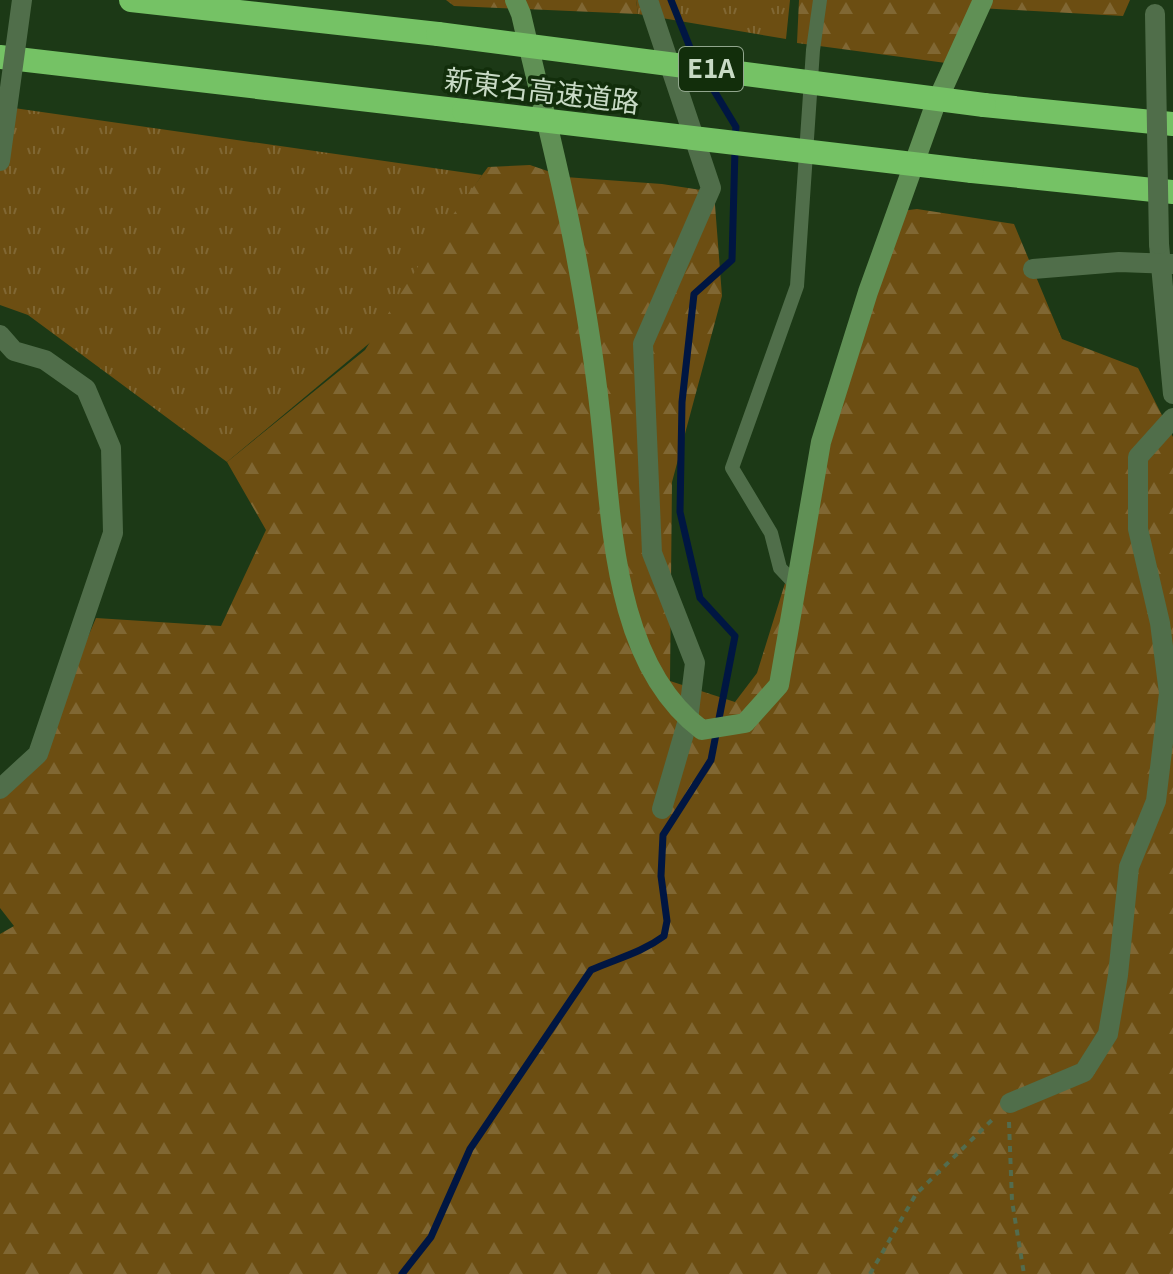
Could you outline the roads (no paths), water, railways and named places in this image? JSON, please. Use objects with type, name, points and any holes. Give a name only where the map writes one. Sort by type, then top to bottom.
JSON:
[{"type":"highway","name":"新東名高速道路","points":[[131,0],[438,34],[984,105],[1173,124]]},
{"type":"highway","name":"新東名高速道路","points":[[0,57],[1173,192]]},
{"type":"street","points":[[0,161],[22,0]]},
{"type":"street","points":[[515,0],[521,14],[575,249],[599,406],[620,584],[645,656],[669,698],[695,725],[745,723],[779,685],[821,442],[868,292],[934,108],[983,0]]},
{"type":"street","points":[[648,0],[711,188],[643,344],[652,553],[695,663],[695,725],[662,809]]},
{"type":"street","points":[[1156,7],[1164,257],[1173,394]]},
{"type":"street","points":[[1033,269],[1164,257]]},
{"type":"street","points":[[0,335],[14,351],[45,360],[86,389],[111,448],[113,533],[38,754],[0,789]]},
{"type":"street","points":[[1010,1103],[1084,1072],[1108,1034],[1118,975],[1129,867],[1156,801],[1169,693],[1160,623],[1138,529],[1138,457],[1173,418]]},
{"type":"lane","points":[[797,586],[780,568],[771,533],[732,468],[797,286],[813,50],[820,0]]},
{"type":"waterway","points":[[671,0],[695,60]]},
{"type":"waterway","points":[[704,74],[736,127],[735,137]]},
{"type":"waterway","points":[[402,1274],[431,1237],[470,1149],[591,970],[638,951],[664,936],[667,921],[661,876],[663,835],[711,760],[735,636],[700,598],[680,512],[682,402],[694,294],[732,260],[735,149]]}]
